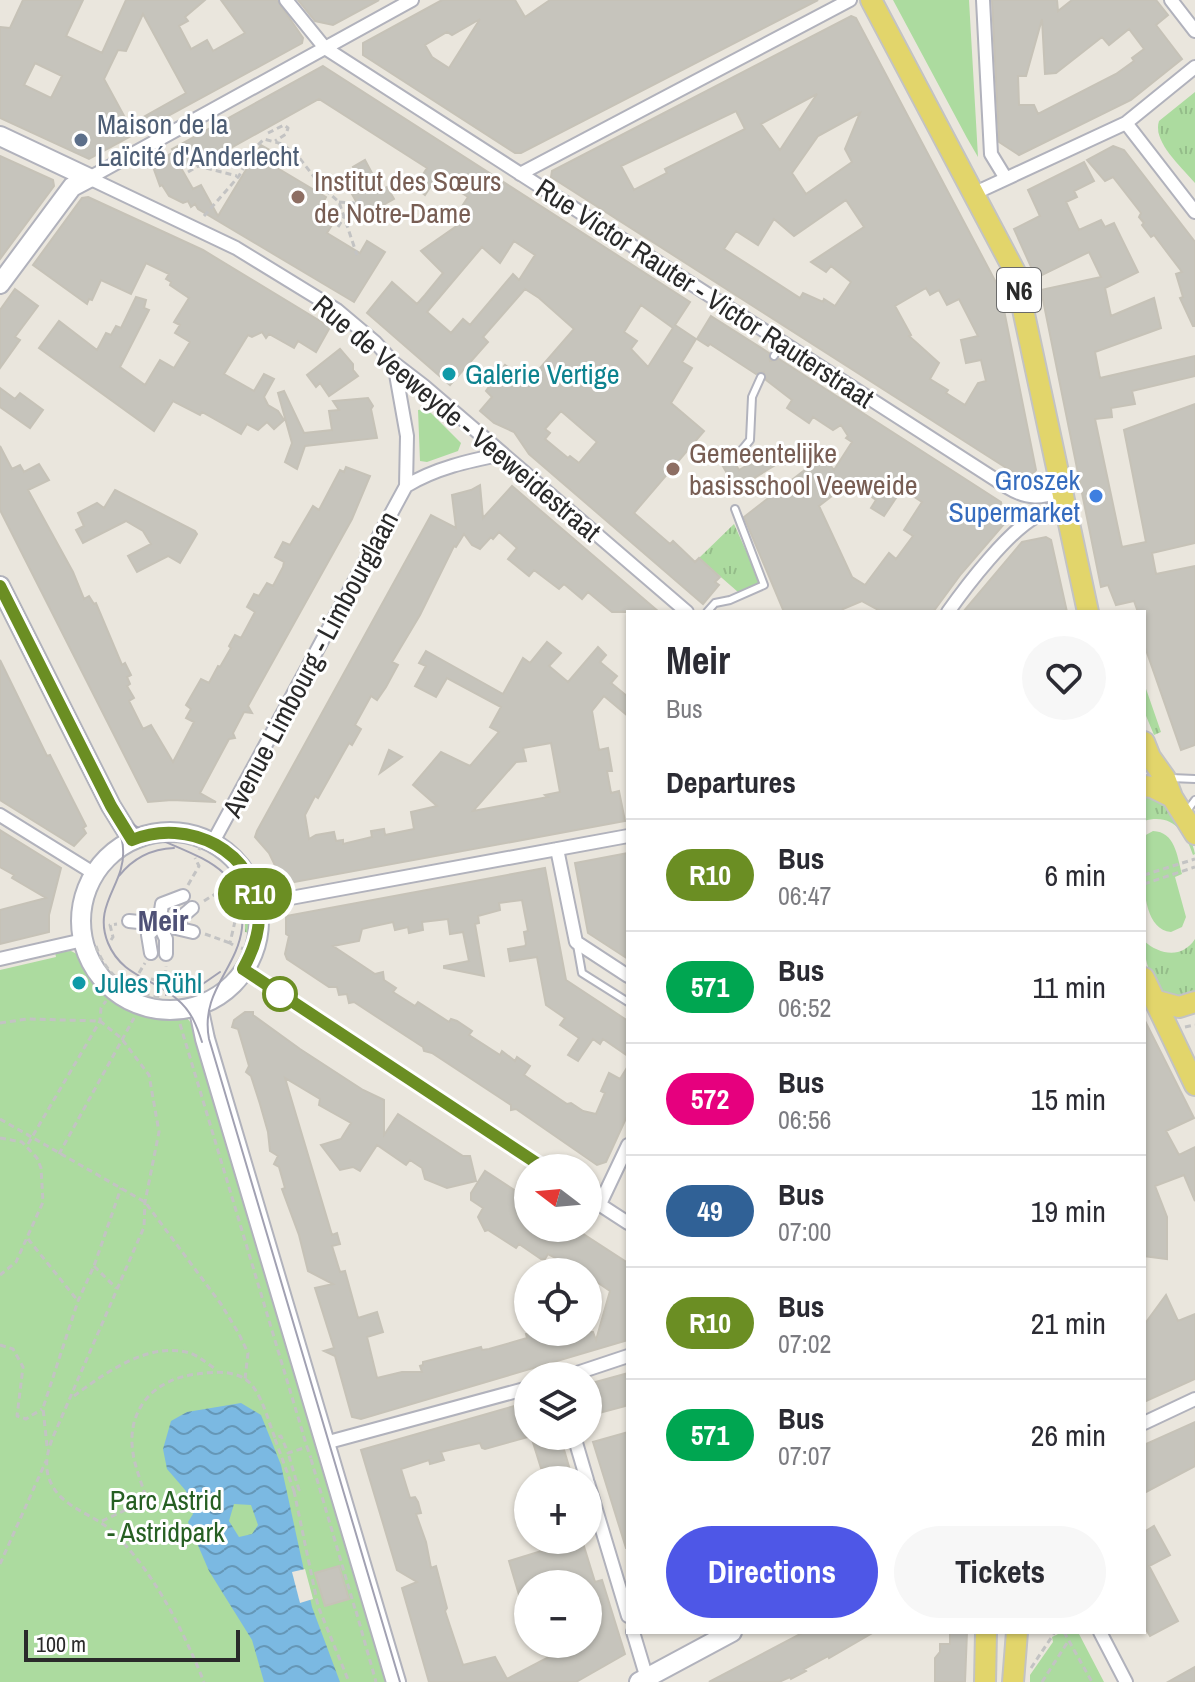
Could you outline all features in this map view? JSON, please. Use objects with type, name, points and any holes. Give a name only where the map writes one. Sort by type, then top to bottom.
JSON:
[{"type":"main road","name":"N6","points":[[871,0],[1015,272],[1088,610]]},
{"type":"main road","points":[[1146,746],[1168,787],[1192,819]]},
{"type":"main road","points":[[1146,786],[1168,787]]},
{"type":"main road","points":[[1146,982],[1195,1085]]},
{"type":"main road","points":[[1157,1001],[1179,1007],[1195,1002]]},
{"type":"main road","points":[[985,1682],[986,1634]]},
{"type":"main road","points":[[1013,1681],[1017,1634]]},
{"type":"street","name":"Rue Victor Rauter - Victor Rauterstraat","points":[[286,0],[325,48],[782,343],[1020,495],[1064,498]]},
{"type":"street","points":[[0,284],[72,187],[412,0]]},
{"type":"street","points":[[520,174],[850,0]]},
{"type":"street","points":[[983,0],[991,154],[1005,177]]},
{"type":"street","points":[[1171,0],[1195,31]]},
{"type":"street","points":[[975,193],[1126,123],[1195,67]]},
{"type":"street","points":[[1126,123],[1193,207]]},
{"type":"street","name":"Rue de Veeweyde - Veeweidestraat","points":[[0,136],[248,256],[337,310],[375,342],[394,363],[685,610]]},
{"type":"street","name":"Avenue Limbourg - Limbourglaan","points":[[206,846],[406,486],[407,436],[394,363]]},
{"type":"street","name":"Avenue Limbourg - Limbourglaan","points":[[406,486],[425,474],[469,460],[503,454]]},
{"type":"street","points":[[949,610],[1024,524],[1064,498]]},
{"type":"street","points":[[0,586],[111,806],[132,840]]},
{"type":"street","points":[[0,815],[95,874]]},
{"type":"street","points":[[155,833],[194,834],[206,846],[239,864],[251,883],[258,904],[257,934],[243,969],[223,993],[198,1006],[161,1010],[126,999],[99,974],[88,940],[83,905],[95,874],[110,855],[132,840],[155,833]]},
{"type":"street","points":[[258,904],[626,836]]},
{"type":"street","points":[[557,849],[576,942],[626,975]]},
{"type":"street","points":[[166,954],[162,904],[183,896]]},
{"type":"street","points":[[151,953],[148,935],[192,908]]},
{"type":"street","points":[[129,921],[193,932]]},
{"type":"street","points":[[0,959],[88,940]]},
{"type":"street","points":[[243,969],[523,1154]]},
{"type":"street","points":[[198,1006],[318,1448],[396,1682]]},
{"type":"street","points":[[602,1200],[626,1149]]},
{"type":"street","points":[[602,1205],[626,1222]]},
{"type":"street","points":[[602,1365],[626,1357]]},
{"type":"street","points":[[318,1448],[514,1392]]},
{"type":"street","points":[[1146,1422],[1195,1399]]},
{"type":"street","points":[[602,1528],[626,1609]]},
{"type":"street","points":[[633,1634],[644,1680],[728,1634]]},
{"type":"street","points":[[1101,1634],[1126,1682]]},
{"type":"lane","points":[[774,356],[782,343]]},
{"type":"lane","points":[[741,451],[750,440],[752,397],[761,377]]},
{"type":"lane","points":[[709,610],[715,603],[764,585],[735,509]]},
{"type":"lane","points":[[1168,787],[1195,779]]},
{"type":"lane","points":[[576,942],[582,973],[626,1001]]},
{"type":"path","points":[[268,133],[284,125],[288,128],[286,134],[275,141]]},
{"type":"path","points":[[204,216],[239,176],[258,144],[264,139],[275,141],[297,155],[322,187],[339,202],[357,255]]},
{"type":"path","points":[[188,172],[198,166],[239,176]]},
{"type":"path","points":[[339,202],[354,203],[361,199]]},
{"type":"path","points":[[338,227],[345,215]]},
{"type":"path","points":[[192,841],[191,844],[206,846]]},
{"type":"path","points":[[183,896],[199,866],[195,858]]},
{"type":"path","points":[[1146,874],[1195,859]]},
{"type":"path","points":[[1146,883],[1195,867]]},
{"type":"path","points":[[192,908],[228,886]]},
{"type":"path","points":[[193,932],[231,944],[236,917],[234,897]]},
{"type":"path","points":[[110,925],[111,940]]},
{"type":"path","points":[[88,940],[120,982],[142,994],[163,998]]},
{"type":"path","points":[[151,979],[165,982]]},
{"type":"path","points":[[27,1145],[100,1021],[101,1008],[106,1001]]},
{"type":"path","points":[[59,1154],[134,1018]]},
{"type":"path","points":[[0,1023],[27,1019],[100,1021],[121,1038],[149,1075],[159,1132],[145,1202],[144,1227],[0,1564]]},
{"type":"path","points":[[180,1024],[318,1448]]},
{"type":"path","points":[[1181,1028],[1195,1025]]},
{"type":"path","points":[[0,1119],[145,1202],[221,1304],[239,1334],[248,1353],[245,1379]]},
{"type":"path","points":[[0,1138],[15,1139],[27,1145],[41,1168],[43,1202],[16,1262],[0,1275]]},
{"type":"path","points":[[48,1450],[43,1408],[78,1301],[94,1266],[121,1188]]},
{"type":"path","points":[[28,1239],[78,1301]]},
{"type":"path","points":[[94,1266],[116,1288]]},
{"type":"path","points":[[0,1345],[13,1349],[23,1367],[17,1416],[26,1419],[43,1408]]},
{"type":"path","points":[[70,1399],[119,1366],[141,1357],[172,1351],[192,1354],[220,1371],[245,1379],[258,1396],[294,1491],[318,1606],[349,1682]]},
{"type":"path","points":[[102,1521],[136,1505],[145,1495],[133,1453],[132,1427],[140,1407],[158,1385],[181,1376],[220,1371]]},
{"type":"path","points":[[275,1438],[281,1436],[288,1453],[299,1490],[294,1491]]},
{"type":"path","points":[[288,1453],[318,1448]]},
{"type":"path","points":[[311,1458],[318,1448]]},
{"type":"path","points":[[311,1458],[318,1448]]},
{"type":"path","points":[[311,1458],[376,1682]]},
{"type":"path","points":[[46,1461],[51,1484],[63,1500],[102,1521],[134,1557],[163,1598],[204,1682]]},
{"type":"path","points":[[1013,1681],[1025,1678],[1054,1634]]},
{"type":"path","points":[[1065,1634],[1092,1682]]},
{"type":"path","points":[[1042,1682],[1069,1640]]},
{"type":"green space","points":[[893,0],[969,0],[978,157],[967,138]]},
{"type":"green space","points":[[1195,92],[1195,183],[1164,146],[1158,129],[1159,121]]},
{"type":"green space","points":[[427,409],[461,443],[458,451],[427,462],[420,461],[418,410]]},
{"type":"green space","points":[[734,524],[760,582],[738,592],[699,558]]},
{"type":"green space","points":[[1146,689],[1161,732],[1154,735],[1146,716]]},
{"type":"green space","points":[[1146,797],[1162,804],[1177,818],[1189,836],[1195,854],[1176,826],[1162,819],[1146,821]]},
{"type":"green space","points":[[1160,832],[1171,840],[1182,874],[1175,877],[1186,917],[1182,927],[1171,932],[1160,928],[1152,919],[1148,907],[1146,835]]},
{"type":"green space","points":[[239,875],[250,903],[250,933],[245,932],[245,906],[234,879]]},
{"type":"green space","points":[[1195,939],[1195,992],[1183,997],[1163,993],[1151,975],[1146,942],[1171,953],[1190,945]]},
{"type":"green space","name":"Parc Astrid - Astridpark","points":[[71,951],[82,959],[103,989],[123,1004],[147,1012],[185,1016],[193,1025],[390,1682],[0,1682],[0,970],[56,957],[55,952]]},
{"type":"green space","points":[[1079,1634],[1104,1682],[1030,1682],[1030,1675],[1053,1642],[1052,1637]]},
{"type":"water","points":[[241,1403],[261,1415],[281,1465],[312,1607],[340,1682],[264,1682],[252,1640],[209,1571],[188,1522],[193,1514],[186,1491],[167,1469],[163,1449],[171,1421],[187,1412]],"holes":[[[234,1504],[251,1505],[258,1525],[252,1534],[239,1537],[229,1521]]]},
{"type":"pier","points":[[305,1569],[313,1599],[300,1603],[292,1572]]},
{"type":"building","points":[[23,0],[83,0],[66,36],[102,53],[126,0],[205,0],[185,17],[188,21],[179,26],[191,49],[207,40],[213,51],[245,33],[221,0],[277,0],[303,38],[302,43],[295,47],[89,159],[0,118],[0,27],[10,28]],"holes":[[[143,14],[186,93],[129,125],[104,79],[118,50],[126,51]],[[35,63],[62,76],[51,98],[24,85]]]},
{"type":"building","points":[[298,0],[379,0],[333,25],[315,21]]},
{"type":"building","points":[[442,0],[515,0],[525,17],[550,0],[818,0],[521,153],[515,153],[363,55],[363,43]],"holes":[[[480,19],[449,68],[432,57],[425,45],[447,32],[452,35]]]},
{"type":"building","points":[[992,0],[1057,0],[1058,11],[1072,0],[1156,0],[1168,15],[1156,25],[1182,59],[1131,100],[1019,155],[999,142]],"holes":[[[1042,19],[1045,74],[1056,73],[1102,37],[1109,45],[1129,29],[1144,49],[1116,74],[1038,114],[1034,105],[1019,105],[1018,76],[1026,76]]]},
{"type":"building","points":[[851,16],[856,18],[1000,290],[1036,470],[1033,474],[1019,476],[551,177],[552,171]],"holes":[[[817,94],[780,150],[761,124]],[[736,111],[745,129],[665,169],[667,173],[634,190],[621,166]],[[860,113],[845,149],[852,162],[806,194],[792,173],[818,136]],[[846,200],[864,227],[811,262],[826,272],[831,266],[851,282],[835,306],[803,293],[800,298],[724,249],[736,231],[758,245],[774,219],[794,236]],[[926,288],[930,295],[939,290],[947,305],[959,299],[978,336],[961,340],[966,363],[981,360],[986,381],[978,383],[965,405],[930,379],[939,363],[911,335],[895,306]]]},
{"type":"building","points":[[323,66],[690,302],[675,325],[696,339],[682,362],[692,368],[671,403],[704,431],[634,513],[670,544],[673,541],[695,562],[699,558],[720,577],[715,582],[719,585],[703,604],[529,454],[514,432],[494,423],[480,411],[492,397],[486,391],[505,365],[528,382],[574,329],[539,298],[525,289],[483,337],[488,342],[450,385],[367,313],[392,282],[417,304],[425,295],[443,273],[421,251],[458,225],[453,220],[468,197],[437,177],[425,195],[415,187],[427,168],[319,99],[209,160],[206,154],[181,168],[193,189],[201,185],[218,216],[261,145],[273,152],[274,166],[326,197],[319,210],[335,220],[327,233],[360,253],[367,241],[385,252],[354,302],[198,209],[195,204],[191,207],[188,201],[183,203],[169,196],[160,186],[152,164],[174,152],[172,149]],"holes":[[[514,241],[535,255],[519,280],[513,274],[470,325],[463,319],[451,333],[427,312],[482,247],[500,263]],[[641,305],[673,328],[648,367],[631,349],[637,341],[624,332]],[[561,411],[597,442],[579,463],[545,439],[550,433],[545,429]]]},
{"type":"building","points":[[1113,146],[1124,150],[1195,242],[1195,326],[1180,298],[1183,297],[1176,274],[1182,272],[1154,235],[1151,237],[1142,225],[1141,213],[1113,177],[1105,181],[1087,160]]},
{"type":"building","points":[[0,156],[53,180],[54,186],[0,259]]},
{"type":"building","points":[[365,160],[381,190],[387,187],[394,199],[364,216],[347,185],[359,179],[353,167]]},
{"type":"building","points":[[1084,162],[1094,181],[1074,191],[1077,197],[1066,202],[1079,230],[1101,220],[1105,227],[1114,223],[1138,272],[1105,288],[1111,316],[1154,298],[1161,328],[1095,352],[1100,378],[1195,356],[1195,376],[1132,391],[1135,404],[1111,408],[1112,417],[1095,419],[1122,547],[1146,542],[1124,430],[1195,404],[1195,543],[1152,553],[1156,574],[1195,566],[1195,745],[1181,750],[1146,650],[1146,610],[1137,610],[1134,601],[1116,605],[1108,585],[1101,587],[1041,290],[1101,277],[1089,252],[1036,278],[1014,229],[1040,216],[1028,190]]},
{"type":"building","points":[[88,197],[203,250],[330,327],[316,352],[298,341],[294,348],[269,334],[266,338],[262,332],[252,337],[248,335],[224,374],[254,391],[264,374],[274,379],[264,397],[284,420],[274,429],[267,422],[258,430],[247,424],[241,434],[202,412],[200,415],[173,401],[154,431],[39,348],[59,321],[97,350],[106,333],[111,335],[116,326],[121,328],[136,297],[146,300],[144,308],[149,310],[120,367],[145,385],[160,360],[174,368],[190,342],[175,333],[180,325],[174,322],[189,298],[170,285],[171,282],[166,279],[169,274],[146,263],[131,294],[101,280],[87,304],[33,265],[82,198]]},
{"type":"building","points":[[15,289],[38,306],[15,337],[20,340],[0,368],[0,310]]},
{"type":"building","points":[[711,316],[769,353],[770,361],[779,359],[1001,502],[1005,523],[934,610],[878,610],[862,601],[844,610],[783,610],[744,517],[823,456],[834,470],[852,442],[846,438],[848,436],[841,425],[833,430],[813,417],[809,423],[787,408],[792,400],[766,380],[764,372],[756,374],[710,344],[708,346],[697,339]],"holes":[[[850,482],[876,500],[871,508],[884,516],[902,489],[922,502],[904,530],[913,536],[896,559],[889,553],[865,585],[852,577],[819,506]]]},
{"type":"building","points":[[340,349],[353,364],[358,376],[329,396],[320,383],[316,387],[307,375]]},
{"type":"building","points":[[0,388],[15,399],[20,393],[43,410],[30,428],[0,407]]},
{"type":"building","points":[[284,391],[304,433],[332,430],[329,411],[339,410],[333,401],[368,398],[373,406],[377,438],[305,446],[297,469],[285,462],[292,443],[278,393]]},
{"type":"building","points":[[0,446],[12,469],[20,465],[24,472],[39,464],[49,480],[28,490],[73,572],[84,599],[89,596],[96,603],[122,665],[125,663],[131,675],[127,677],[130,684],[127,686],[134,698],[129,701],[143,729],[151,725],[173,762],[194,722],[186,718],[191,709],[186,705],[201,679],[209,683],[231,648],[229,646],[235,635],[241,638],[255,612],[247,607],[254,594],[259,596],[267,583],[273,586],[283,567],[284,562],[275,557],[283,542],[290,545],[313,506],[319,510],[340,470],[344,472],[346,467],[370,476],[352,519],[248,706],[252,713],[244,712],[233,733],[235,738],[229,739],[200,793],[216,802],[148,802],[0,510]]},
{"type":"building","points":[[780,446],[787,458],[736,489],[720,461],[730,455],[739,470]]},
{"type":"building","points":[[480,485],[483,518],[512,486],[657,610],[612,612],[588,592],[582,599],[564,584],[559,589],[534,570],[529,576],[508,559],[517,548],[499,532],[480,549],[472,545],[464,534],[454,546],[420,615],[392,662],[398,665],[386,687],[377,700],[371,696],[355,725],[361,729],[352,745],[349,743],[305,815],[309,839],[334,832],[336,841],[343,840],[343,844],[372,837],[371,831],[384,829],[385,835],[414,829],[411,812],[437,806],[413,785],[441,752],[470,766],[499,732],[490,727],[501,707],[447,678],[436,697],[415,686],[426,666],[419,663],[426,651],[503,694],[523,658],[530,663],[547,642],[561,653],[549,666],[568,682],[598,647],[606,655],[600,662],[617,676],[611,683],[626,695],[626,714],[604,696],[592,711],[599,750],[608,748],[612,771],[607,771],[611,793],[619,791],[625,821],[284,884],[269,853],[255,837],[257,831],[431,515],[456,528],[452,495]],"holes":[[[551,743],[560,792],[545,795],[548,797],[473,811],[516,762],[526,761],[523,748]]]},
{"type":"building","points":[[115,490],[195,531],[197,534],[180,563],[168,556],[137,572],[128,556],[151,544],[143,531],[126,521],[83,543],[76,530],[84,526],[78,513],[97,503],[104,508]]},
{"type":"building","points":[[1046,537],[1051,540],[1067,610],[965,610],[1022,542]]},
{"type":"building","points":[[0,660],[47,756],[50,755],[86,826],[83,828],[86,833],[74,846],[0,800]]},
{"type":"building","points":[[389,750],[402,757],[380,773]]},
{"type":"building","points":[[0,830],[61,868],[49,915],[49,932],[0,944],[0,910],[46,898],[12,878],[14,875],[0,867]]},
{"type":"building","points":[[626,853],[626,958],[588,933],[575,863]]},
{"type":"building","points":[[545,868],[566,980],[626,1020],[626,1055],[603,1039],[600,1044],[593,1039],[578,1061],[568,1055],[579,1038],[560,1025],[565,1018],[546,1005],[537,957],[510,961],[508,949],[526,944],[524,932],[528,931],[522,900],[499,903],[500,910],[478,916],[479,923],[475,924],[484,976],[444,968],[469,961],[463,932],[450,934],[448,919],[422,922],[423,930],[409,933],[408,927],[395,930],[393,922],[370,927],[362,929],[359,941],[333,946],[375,974],[383,972],[384,980],[396,988],[393,992],[415,1006],[418,1002],[449,1022],[451,1019],[457,1021],[472,1031],[469,1035],[500,1055],[502,1051],[515,1061],[517,1057],[530,1066],[524,1075],[583,1111],[596,1114],[609,1073],[620,1079],[626,1069],[626,1118],[606,1162],[602,1163],[602,1154],[581,1154],[516,1109],[511,1110],[511,1105],[432,1053],[424,1051],[423,1047],[354,1002],[349,1003],[347,994],[339,995],[337,987],[329,987],[287,959],[285,954],[289,936],[286,934],[286,916]]},
{"type":"building","points":[[245,1012],[253,1012],[300,1049],[384,1100],[384,1135],[398,1114],[463,1156],[470,1156],[476,1181],[447,1188],[425,1179],[422,1168],[410,1160],[406,1165],[377,1145],[360,1171],[353,1167],[340,1170],[321,1145],[341,1139],[351,1123],[319,1105],[320,1099],[285,1078],[332,1235],[337,1233],[340,1244],[332,1246],[340,1272],[345,1271],[358,1318],[377,1312],[383,1332],[367,1337],[377,1378],[402,1372],[422,1372],[420,1366],[423,1362],[514,1342],[514,1346],[602,1346],[602,1319],[610,1291],[602,1286],[602,1258],[556,1258],[548,1254],[546,1258],[540,1258],[519,1244],[516,1248],[485,1231],[478,1217],[483,1208],[471,1200],[471,1193],[485,1171],[514,1190],[514,1242],[596,1242],[626,1262],[626,1341],[554,1362],[514,1362],[514,1374],[361,1419],[352,1417],[335,1356],[324,1351],[334,1348],[315,1288],[333,1284],[308,1271],[282,1189],[285,1188],[279,1167],[274,1164],[278,1156],[270,1151],[260,1104],[251,1076],[246,1072],[249,1066],[238,1029],[232,1027],[234,1020]]},
{"type":"building","points":[[1146,1023],[1194,1118],[1166,1131],[1179,1155],[1195,1147],[1195,1201],[1184,1175],[1155,1186],[1167,1217],[1167,1259],[1146,1256]]},
{"type":"building","points":[[1166,1295],[1178,1321],[1195,1314],[1195,1379],[1146,1401],[1146,1322]]},
{"type":"building","points":[[626,1374],[625,1406],[602,1412],[602,1380]]},
{"type":"building","points":[[514,1406],[514,1441],[485,1449],[480,1443],[441,1452],[444,1460],[430,1464],[429,1460],[401,1469],[410,1498],[415,1497],[418,1502],[421,1513],[416,1514],[431,1568],[436,1566],[447,1608],[445,1611],[463,1665],[495,1657],[507,1679],[547,1658],[602,1658],[602,1580],[625,1654],[576,1682],[429,1682],[402,1588],[417,1582],[397,1570],[361,1450]]},
{"type":"building","points":[[1195,1422],[1195,1466],[1146,1492],[1146,1444]]},
{"type":"building","points":[[626,1433],[626,1548],[602,1466],[595,1450],[602,1450],[602,1439]]},
{"type":"building","points":[[535,1450],[564,1450],[569,1466],[540,1466]]},
{"type":"building","points":[[1154,1526],[1170,1555],[1149,1566],[1178,1621],[1150,1636],[1146,1629],[1146,1531]]},
{"type":"building","points":[[532,1554],[586,1554],[591,1570],[514,1570],[514,1578],[509,1561]]},
{"type":"building","points":[[339,1566],[349,1599],[325,1606],[315,1573]]},
{"type":"building","points":[[800,1634],[871,1634],[791,1679],[779,1682],[709,1682]]},
{"type":"building","points":[[950,1634],[967,1634],[965,1682],[935,1682],[935,1658],[940,1652],[940,1644],[950,1644]]},
{"type":"building","points":[[1195,1667],[1195,1682],[1168,1682]]},
{"type":"tram line","points":[[0,579],[120,813],[137,827],[217,868],[232,882],[241,902],[239,943],[214,994],[208,1022],[209,1039],[400,1682]]},
{"type":"tram line","points":[[108,809],[123,844],[120,873],[104,917],[108,943],[121,963],[183,1004],[202,1042]]},
{"type":"tram line","points":[[119,876],[143,856],[174,848]]},
{"type":"tram line","points":[[166,995],[194,990],[220,972]]},
{"type":"bus line","name":"R10","points":[[0,586],[111,806],[132,840],[165,832],[194,834],[223,848],[245,873],[255,893],[259,921],[243,969],[523,1154]]},
{"type":"place","name":"Maison de la Laïcité d'Anderlecht","points":[[81,140]]},
{"type":"place","name":"Institut des Sœurs de Notre-Dame","points":[[298,197]]},
{"type":"place","name":"Galerie Vertige","points":[[449,374]]},
{"type":"place","name":"Gemeentelijke basisschool Veeweide","points":[[673,469]]},
{"type":"place","name":"Groszek Supermarket","points":[[1096,496]]},
{"type":"place","name":"Jules Rühl","points":[[79,983]]},
{"type":"district","name":"Meir","points":[[163,920]]}]
